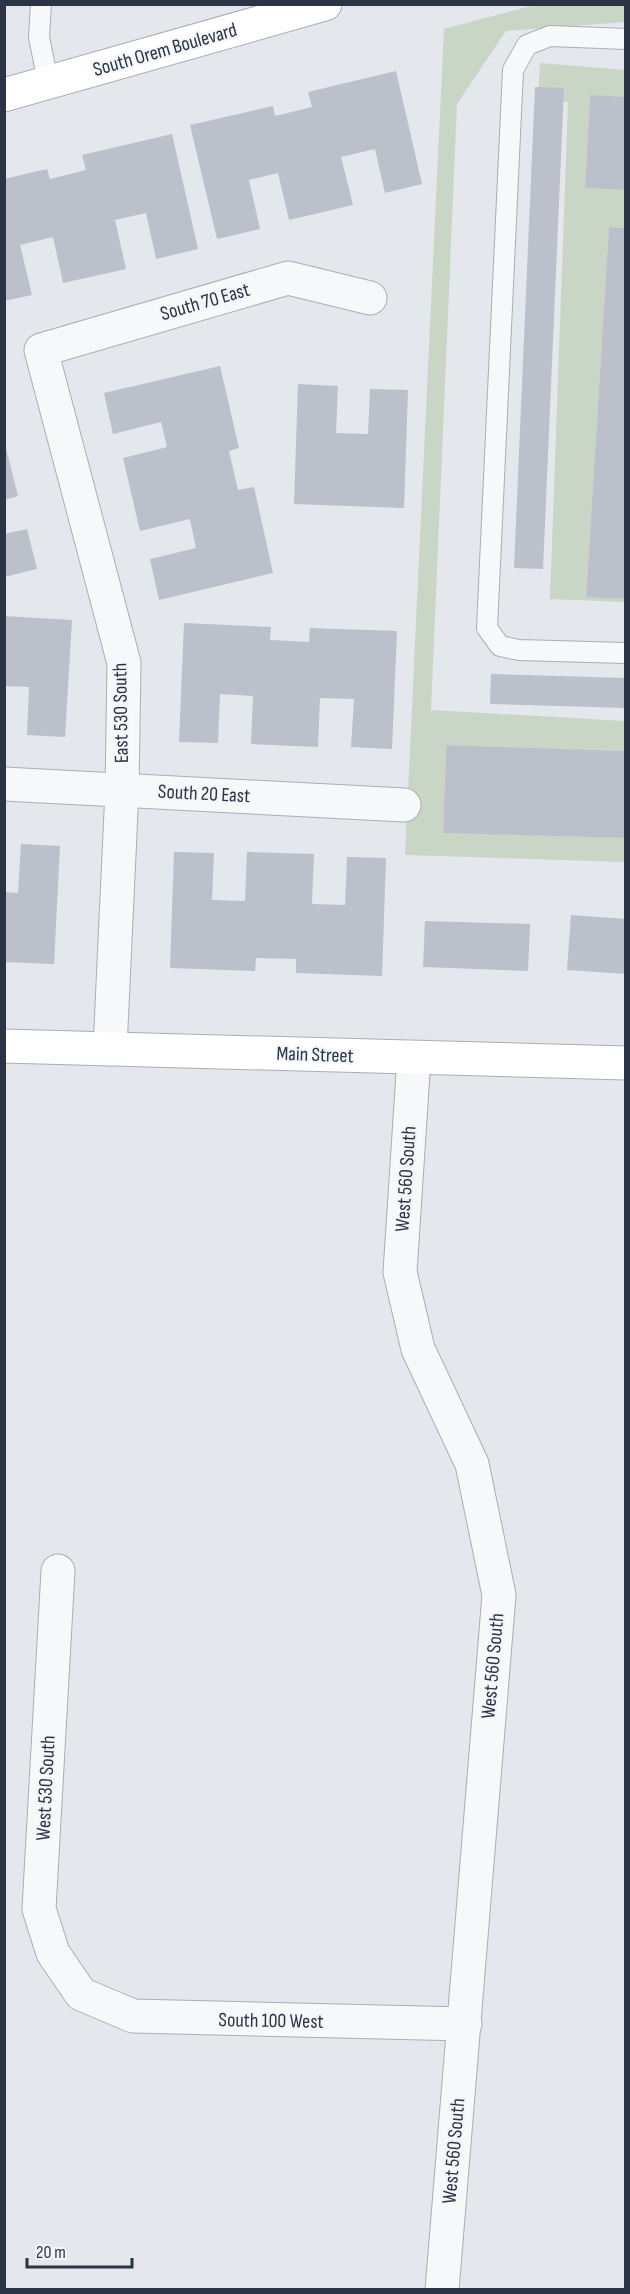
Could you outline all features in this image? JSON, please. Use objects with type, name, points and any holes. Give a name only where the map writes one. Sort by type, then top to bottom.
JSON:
[{"type":"street","name":"South Orem Boulevard","points":[[4,95],[325,4]]},
{"type":"street","name":"South 70 East","points":[[41,350],[288,278],[370,298]]},
{"type":"street","name":"East 530 South","points":[[41,350],[124,663],[122,790],[110,1049]]},
{"type":"street","name":"South 20 East","points":[[4,784],[404,805]]},
{"type":"street","name":"Main Street","points":[[4,1046],[626,1063]]},
{"type":"street","name":"West 560 South","points":[[414,1058],[400,1272],[418,1349],[472,1464],[499,1595],[442,2289]]},
{"type":"street","name":"West 530 South","points":[[58,1571],[39,1909],[53,1953],[81,1994]]},
{"type":"street","name":"South 100 West","points":[[81,1994],[133,2016],[465,2024]]},
{"type":"lane","points":[[41,4],[39,37],[48,82]]},
{"type":"lane","points":[[626,39],[550,36],[527,45],[513,70],[487,628],[500,646],[519,650],[626,653]]},
{"type":"green space","points":[[535,5],[625,5],[625,22],[506,31],[457,104],[431,710],[625,721],[625,751],[446,745],[443,832],[625,838],[625,862],[405,855],[444,29]]},
{"type":"green space","points":[[540,63],[625,70],[625,97],[590,96],[585,188],[625,190],[625,228],[609,227],[586,596],[625,599],[625,602],[550,599],[568,102],[538,100]]},
{"type":"building","points":[[396,71],[422,184],[385,193],[375,149],[341,157],[353,205],[289,220],[278,173],[249,180],[260,229],[217,239],[190,125],[273,106],[275,116],[312,107],[308,92]]},
{"type":"building","points":[[535,87],[564,88],[543,569],[514,568]]},
{"type":"building","points":[[590,95],[626,97],[626,190],[585,188]]},
{"type":"building","points":[[172,134],[198,249],[156,259],[146,213],[115,220],[126,269],[63,283],[53,237],[20,245],[32,295],[4,301],[4,179],[47,169],[50,179],[86,170],[82,155]]},
{"type":"building","points":[[609,227],[626,228],[626,599],[586,597]]},
{"type":"building","points":[[220,366],[239,448],[229,451],[238,490],[254,487],[273,573],[159,600],[150,559],[196,548],[190,519],[140,531],[123,458],[167,447],[161,422],[113,434],[104,393]]},
{"type":"building","points":[[298,384],[338,386],[336,433],[368,434],[370,389],[408,390],[404,508],[294,504]]},
{"type":"building","points":[[4,440],[18,496],[4,500]]},
{"type":"building","points":[[27,529],[37,569],[4,577],[4,534]]},
{"type":"building","points":[[4,616],[72,620],[65,737],[27,735],[29,687],[4,686]]},
{"type":"building","points":[[184,623],[271,627],[270,640],[309,642],[310,628],[397,631],[392,749],[351,747],[354,699],[320,698],[318,747],[251,744],[253,696],[220,694],[218,743],[179,742]]},
{"type":"building","points":[[491,674],[626,678],[626,708],[490,704]]},
{"type":"building","points":[[446,745],[626,751],[626,838],[443,833]]},
{"type":"building","points":[[21,844],[60,846],[54,964],[4,962],[4,892],[18,893]]},
{"type":"building","points":[[174,852],[214,853],[212,900],[245,901],[247,852],[314,854],[312,904],[345,905],[347,857],[386,858],[382,976],[296,973],[296,959],[256,958],[255,971],[170,968]]},
{"type":"building","points":[[571,915],[626,919],[626,974],[567,970]]},
{"type":"building","points":[[425,921],[530,924],[528,971],[423,967]]}]
